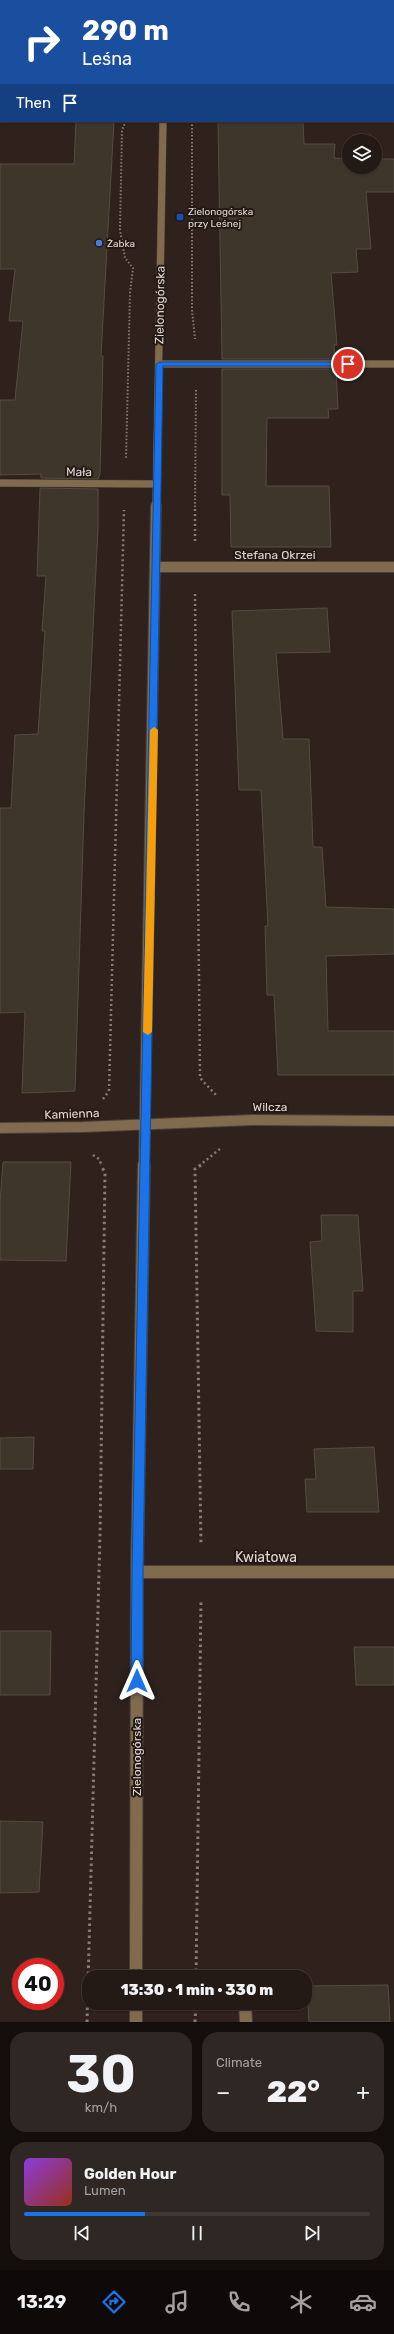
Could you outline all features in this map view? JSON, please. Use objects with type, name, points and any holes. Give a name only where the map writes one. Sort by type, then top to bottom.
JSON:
[{"type":"street","name":"Zielonogórska","points":[[136,1970],[137,1572],[157,567],[157,484],[164,122]]},
{"type":"street","points":[[160,364],[394,364]]},
{"type":"street","name":"Mała","points":[[0,483],[157,484]]},
{"type":"street","name":"Stefana Okrzei","points":[[157,567],[394,567]]},
{"type":"street","name":"Wilcza","points":[[145,1124],[225,1120],[394,1121]]},
{"type":"street","name":"Kamienna","points":[[0,1128],[83,1127],[145,1124]]},
{"type":"street","name":"Kwiatowa","points":[[137,1572],[394,1572]]},
{"type":"street","points":[[136,2010],[136,2022]]},
{"type":"street","points":[[246,2010],[246,2022]]},
{"type":"path","points":[[87,2022],[100,1536],[105,1173],[99,1159],[82,1147],[84,1114],[99,1105],[109,1091],[130,293],[133,268],[125,258],[120,230],[122,130],[126,122]]},
{"type":"path","points":[[192,122],[192,310],[196,364],[195,567],[200,1078],[224,1103],[225,1120],[224,1146],[195,1169],[201,1573],[196,1970]]},
{"type":"path","points":[[195,2022],[196,2010]]},
{"type":"building","points":[[76,122],[114,122],[101,356],[103,356],[100,474],[98,479],[41,478],[41,474],[0,475],[0,400],[15,400],[23,321],[9,321],[15,269],[0,269],[0,164],[74,164]]},
{"type":"building","points":[[218,122],[303,122],[304,144],[335,144],[334,158],[342,159],[342,174],[382,174],[382,159],[394,159],[394,192],[366,192],[371,249],[356,249],[358,272],[331,273],[337,345],[334,345],[335,359],[222,359]]},
{"type":"building","points":[[222,369],[336,369],[338,409],[328,409],[329,418],[267,418],[266,486],[329,486],[331,547],[231,547],[230,495],[222,495]]},
{"type":"building","points":[[40,488],[98,489],[98,528],[84,813],[75,1091],[22,1093],[25,1012],[0,1013],[0,808],[11,808],[15,735],[38,734],[45,631],[42,631],[46,576],[37,576]]},
{"type":"building","points":[[327,608],[330,652],[276,653],[283,739],[309,739],[313,847],[322,847],[326,907],[394,909],[394,954],[326,956],[328,1031],[394,1031],[394,1075],[278,1075],[274,995],[267,995],[265,926],[268,926],[261,790],[239,790],[232,611]]},
{"type":"building","points":[[3,1162],[71,1162],[66,1261],[0,1260],[0,1202]]},
{"type":"building","points":[[321,1215],[358,1215],[363,1291],[353,1291],[353,1332],[316,1331],[310,1242],[322,1241]]},
{"type":"building","points":[[34,1437],[33,1469],[0,1469],[0,1438]]},
{"type":"building","points":[[374,1447],[379,1512],[307,1512],[305,1479],[316,1479],[314,1449]]},
{"type":"building","points":[[0,1631],[51,1631],[50,1695],[0,1695]]},
{"type":"building","points":[[354,1647],[394,1647],[394,1685],[356,1685]]},
{"type":"building","points":[[0,1821],[43,1822],[39,1892],[0,1893]]},
{"type":"building","points":[[388,1985],[390,2022],[309,2022],[308,2010],[312,2010],[312,1986]]},
{"type":"slow traffic","points":[[148,1032],[154,730]]},
{"type":"place","name":"Zielonogórska przy Leśnej","points":[[180,217]]},
{"type":"place","name":"Żabka","points":[[99,243]]},
{"type":"route","points":[[137,1681],[137,1572],[160,364],[348,364]]}]
